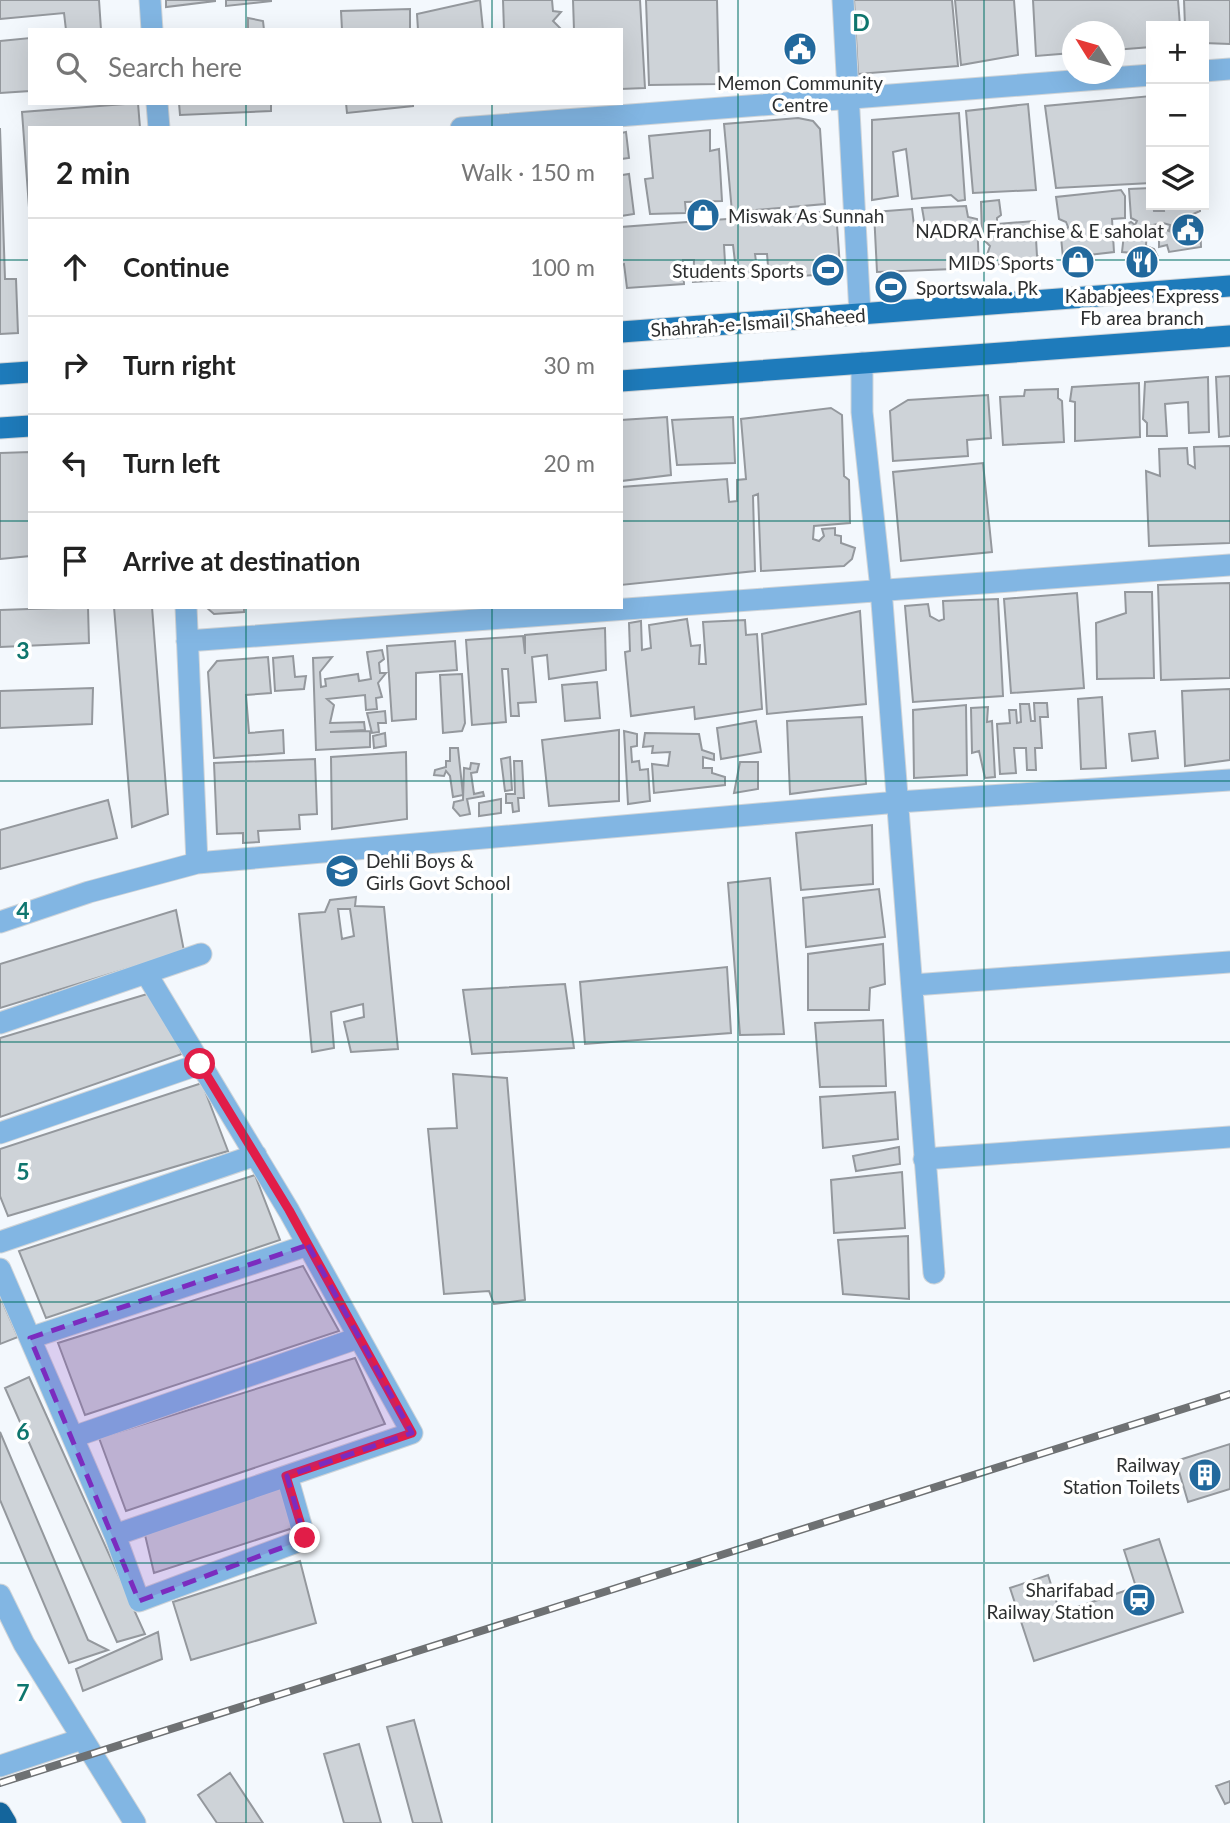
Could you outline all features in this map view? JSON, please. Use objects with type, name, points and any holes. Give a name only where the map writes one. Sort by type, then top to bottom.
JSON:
[{"type":"highway","points":[[0,1813],[6,1823]]},
{"type":"main road","name":"Shahrah-e-Ismail Shaheed","points":[[623,332],[1230,286]]},
{"type":"main road","points":[[623,381],[1230,336]]},
{"type":"main road","points":[[0,374],[28,372]]},
{"type":"main road","points":[[0,428],[28,426]]},
{"type":"street","points":[[150,0],[152,28]]},
{"type":"street","points":[[843,0],[860,314]]},
{"type":"street","points":[[1209,70],[1230,68]]},
{"type":"street","points":[[489,126],[1146,75]]},
{"type":"street","points":[[157,105],[159,126]]},
{"type":"street","points":[[862,363],[862,412],[881,589],[934,1273]]},
{"type":"street","points":[[623,608],[1230,565]]},
{"type":"street","points":[[186,609],[197,863]]},
{"type":"street","points":[[187,641],[614,609]]},
{"type":"street","points":[[0,922],[89,892],[197,863],[898,802],[1230,780]]},
{"type":"street","points":[[0,1023],[201,954]]},
{"type":"street","points":[[913,985],[1230,962]]},
{"type":"street","points":[[115,1535],[412,1433],[256,1155],[146,973]]},
{"type":"street","points":[[0,1133],[200,1064]]},
{"type":"street","points":[[924,1159],[1230,1137]]},
{"type":"street","points":[[0,1242],[256,1155]]},
{"type":"street","points":[[30,1338],[308,1245]]},
{"type":"street","points":[[0,1269],[115,1535],[139,1601],[305,1538],[286,1476]]},
{"type":"street","points":[[73,1437],[358,1338]]},
{"type":"street","points":[[0,1595],[24,1644],[135,1823]]},
{"type":"street","points":[[0,1766],[82,1739]]},
{"type":"highlighted area","points":[[308,1245],[412,1433],[287,1476],[305,1539],[139,1601],[30,1338]]},
{"type":"building","points":[[0,0],[99,0],[101,28],[66,28],[64,13],[0,19]]},
{"type":"building","points":[[166,0],[215,0],[215,1],[166,7]]},
{"type":"building","points":[[226,0],[271,0],[271,1],[226,6]]},
{"type":"building","points":[[480,0],[483,28],[418,28],[417,14]]},
{"type":"building","points":[[503,0],[552,0],[553,11],[561,12],[553,21],[560,28],[504,28]]},
{"type":"building","points":[[573,0],[640,0],[645,88],[623,89],[623,28],[574,28]]},
{"type":"building","points":[[646,0],[717,0],[719,84],[649,85]]},
{"type":"building","points":[[854,0],[952,0],[958,66],[858,74]]},
{"type":"building","points":[[955,0],[1014,0],[1018,55],[961,65]]},
{"type":"building","points":[[1033,0],[1178,0],[1180,21],[1146,21],[1146,47],[1125,49],[1125,21],[1062,21],[1062,54],[1036,56]]},
{"type":"building","points":[[1184,0],[1230,0],[1230,44],[1209,43],[1209,21],[1185,21]]},
{"type":"building","points":[[410,9],[410,28],[342,28],[341,11]]},
{"type":"building","points":[[248,18],[263,21],[264,28],[248,28]]},
{"type":"building","points":[[28,38],[28,91],[0,93],[0,41]]},
{"type":"building","points":[[1146,96],[1146,183],[1056,188],[1045,106]]},
{"type":"building","points":[[1028,104],[1036,190],[973,193],[966,111]]},
{"type":"building","points":[[138,105],[140,126],[28,126],[28,194],[22,112]]},
{"type":"building","points":[[179,105],[271,105],[271,111],[180,115]]},
{"type":"building","points":[[346,105],[413,105],[413,106],[347,113]]},
{"type":"building","points":[[959,113],[965,200],[958,201],[951,195],[912,199],[906,149],[893,152],[898,196],[872,200],[872,120]]},
{"type":"building","points":[[798,118],[813,121],[820,129],[825,204],[732,212],[724,124]]},
{"type":"building","points":[[0,128],[5,279],[16,279],[18,333],[0,334]]},
{"type":"building","points":[[710,130],[710,151],[719,149],[722,201],[685,202],[686,213],[650,214],[645,179],[653,178],[649,136]]},
{"type":"building","points":[[626,132],[629,158],[623,159],[623,133]]},
{"type":"building","points":[[629,174],[634,214],[623,216],[623,175]]},
{"type":"building","points":[[1146,188],[1146,210],[1200,210],[1193,214],[1196,222],[1200,220],[1201,247],[1169,252],[1167,245],[1159,247],[1159,227],[1169,231],[1170,225],[1163,223],[1147,226],[1146,246],[1154,249],[1157,255],[1122,252],[1125,225],[1131,222],[1135,225],[1137,221],[1131,218],[1129,189]]},
{"type":"building","points":[[1121,190],[1125,196],[1125,218],[1112,219],[1114,252],[1063,258],[1061,237],[1068,227],[1066,222],[1059,219],[1056,197]]},
{"type":"building","points":[[999,200],[1001,215],[997,218],[997,224],[1035,221],[1037,256],[1044,256],[1051,263],[990,265],[986,258],[990,246],[982,238],[981,202]]},
{"type":"building","points":[[966,206],[968,217],[977,219],[979,268],[877,272],[874,212],[912,209],[914,226],[918,231],[926,231],[922,208]]},
{"type":"building","points":[[836,211],[840,267],[831,274],[769,278],[767,254],[755,254],[758,276],[737,279],[733,245],[724,245],[726,280],[693,282],[694,260],[683,260],[684,284],[627,288],[623,264],[623,227]]},
{"type":"building","points":[[1230,376],[1230,436],[1219,437],[1216,377]]},
{"type":"building","points":[[1208,377],[1209,432],[1189,433],[1188,402],[1165,404],[1167,436],[1147,436],[1147,423],[1143,419],[1145,382]]},
{"type":"building","points":[[1139,383],[1140,437],[1075,441],[1075,402],[1070,401],[1072,387]]},
{"type":"building","points":[[1058,389],[1058,398],[1062,401],[1064,442],[1003,445],[1000,397],[1024,396],[1025,390]]},
{"type":"building","points":[[988,395],[991,438],[967,440],[968,456],[893,461],[890,411],[908,400]]},
{"type":"building","points":[[831,408],[842,415],[844,476],[849,480],[850,523],[814,526],[813,539],[819,541],[824,536],[822,529],[835,528],[835,535],[841,536],[841,543],[855,548],[852,559],[844,566],[761,571],[758,494],[753,496],[755,571],[623,585],[623,487],[727,479],[729,502],[737,501],[737,480],[746,479],[741,419]]},
{"type":"building","points":[[667,417],[671,475],[623,481],[623,420]]},
{"type":"building","points":[[733,417],[735,463],[677,465],[672,420]]},
{"type":"building","points":[[1230,446],[1230,543],[1149,546],[1146,471],[1160,476],[1159,449],[1187,448],[1188,464],[1195,468],[1194,447]]},
{"type":"building","points":[[28,452],[28,556],[0,559],[0,453]]},
{"type":"building","points":[[983,463],[992,552],[901,561],[893,472]]},
{"type":"building","points":[[1230,583],[1230,678],[1161,680],[1158,585]]},
{"type":"building","points":[[1125,592],[1152,592],[1154,678],[1097,679],[1096,623],[1126,613]]},
{"type":"building","points":[[1077,593],[1084,688],[1011,693],[1004,599]]},
{"type":"building","points":[[998,599],[1003,696],[913,702],[905,606],[928,604],[930,616],[939,621],[944,619],[943,601]]},
{"type":"building","points":[[88,609],[89,643],[0,647],[0,610]]},
{"type":"building","points":[[114,609],[152,609],[168,814],[132,827]]},
{"type":"building","points":[[208,609],[244,609],[244,612],[214,614]]},
{"type":"building","points":[[860,611],[866,704],[767,714],[762,634]]},
{"type":"building","points":[[687,619],[691,646],[700,645],[699,664],[706,664],[703,622],[745,620],[746,635],[757,634],[762,709],[695,719],[694,707],[631,716],[625,652],[630,651],[629,623],[641,621],[642,650],[651,648],[649,625]]},
{"type":"building","points":[[605,628],[606,670],[549,679],[547,655],[532,657],[536,702],[518,703],[519,716],[511,716],[508,669],[502,669],[506,722],[472,725],[466,640],[523,636],[525,654],[525,635]]},
{"type":"building","points":[[455,641],[457,670],[416,673],[416,719],[392,721],[387,646]]},
{"type":"building","points":[[382,650],[384,659],[379,663],[380,673],[386,673],[378,683],[382,697],[376,698],[377,709],[366,710],[365,695],[327,699],[334,705],[330,723],[364,722],[365,730],[330,732],[370,731],[370,747],[316,750],[313,658],[332,657],[320,672],[321,687],[326,686],[325,679],[358,674],[359,681],[371,679],[367,652]]},
{"type":"building","points":[[293,656],[295,677],[306,676],[304,689],[275,691],[273,658]]},
{"type":"building","points":[[268,657],[271,693],[246,695],[249,733],[283,730],[284,753],[214,758],[208,672],[217,661]]},
{"type":"building","points":[[462,674],[465,723],[462,731],[443,733],[440,675]]},
{"type":"building","points":[[597,682],[600,718],[565,721],[562,685]]},
{"type":"building","points":[[93,688],[92,724],[0,728],[0,691]]},
{"type":"building","points":[[1230,689],[1230,760],[1185,766],[1182,691]]},
{"type":"building","points":[[1102,697],[1106,768],[1081,769],[1078,699]]},
{"type":"building","points":[[1034,703],[1047,703],[1048,717],[1040,717],[1042,748],[1035,748],[1036,770],[1027,770],[1026,748],[1014,748],[1016,773],[1000,774],[997,724],[1010,723],[1009,710],[1016,710],[1017,723],[1021,722],[1020,704],[1029,704],[1031,721],[1035,721]]},
{"type":"building","points":[[966,705],[967,775],[914,778],[913,710]]},
{"type":"building","points":[[988,707],[987,722],[992,721],[995,777],[985,778],[979,751],[972,753],[971,708]]},
{"type":"building","points":[[385,711],[386,723],[378,723],[379,732],[372,733],[367,713]]},
{"type":"building","points":[[862,717],[866,784],[790,794],[787,721]]},
{"type":"building","points":[[756,721],[761,752],[721,759],[717,728]]},
{"type":"building","points":[[619,730],[619,801],[549,806],[542,740]]},
{"type":"building","points":[[624,731],[637,734],[637,746],[631,747],[632,762],[639,761],[640,770],[648,769],[650,801],[628,804]]},
{"type":"building","points":[[1155,731],[1158,758],[1132,761],[1129,734]]},
{"type":"building","points":[[385,733],[386,746],[374,748],[373,736]]},
{"type":"building","points":[[645,733],[699,734],[702,750],[714,754],[714,760],[703,757],[703,768],[712,768],[712,773],[725,777],[725,785],[654,793],[652,764],[668,766],[670,752],[652,753],[653,746],[643,747]]},
{"type":"building","points":[[450,748],[458,748],[463,795],[453,797],[450,776],[446,771],[444,776],[434,775],[435,770],[446,767],[446,761],[450,761]]},
{"type":"building","points":[[406,752],[407,819],[332,829],[331,757]]},
{"type":"building","points":[[510,757],[512,790],[505,791],[501,759]]},
{"type":"building","points":[[315,759],[317,814],[299,815],[300,829],[258,831],[259,842],[243,843],[243,833],[217,834],[214,763]]},
{"type":"building","points":[[514,761],[522,761],[524,798],[518,798],[519,811],[513,812],[512,803],[506,803],[506,794],[515,794]]},
{"type":"building","points":[[740,762],[758,762],[758,789],[734,793]]},
{"type":"building","points":[[471,763],[479,764],[477,772],[471,773],[474,794],[483,792],[484,796],[467,799],[470,814],[460,816],[453,808],[454,802],[463,800],[464,768],[470,769]]},
{"type":"building","points":[[501,799],[501,813],[479,816],[479,803]]},
{"type":"building","points":[[108,800],[117,838],[0,869],[0,830]]},
{"type":"building","points":[[872,825],[873,884],[801,890],[796,833]]},
{"type":"building","points":[[770,878],[784,1034],[740,1035],[728,883]]},
{"type":"building","points":[[879,889],[885,937],[806,947],[803,898]]},
{"type":"building","points":[[356,897],[355,906],[384,907],[398,1049],[351,1052],[344,1022],[364,1017],[363,1004],[331,1012],[334,1048],[312,1052],[299,914],[325,912],[330,900]],"holes":[[[338,909],[350,909],[354,936],[342,939]]]},
{"type":"building","points":[[176,910],[184,951],[0,1008],[0,964]]},
{"type":"building","points":[[883,944],[885,984],[870,988],[869,1010],[808,1010],[808,954]]},
{"type":"building","points":[[727,967],[731,1033],[585,1044],[580,982]]},
{"type":"building","points":[[565,984],[574,1048],[472,1054],[463,990]]},
{"type":"building","points":[[154,992],[182,1054],[0,1117],[0,1038]]},
{"type":"building","points":[[883,1020],[886,1086],[820,1087],[815,1023]]},
{"type":"building","points":[[453,1074],[507,1078],[525,1300],[494,1304],[489,1291],[444,1294],[428,1129],[457,1128]]},
{"type":"building","points":[[202,1083],[228,1151],[8,1216],[0,1196],[0,1149]]},
{"type":"building","points":[[895,1092],[898,1139],[823,1148],[820,1097]]},
{"type":"building","points":[[899,1147],[900,1164],[856,1171],[853,1156]]},
{"type":"building","points":[[902,1172],[905,1228],[834,1233],[831,1180]]},
{"type":"building","points":[[255,1175],[280,1240],[46,1318],[19,1251]]},
{"type":"building","points":[[908,1236],[909,1299],[843,1294],[838,1240]]},
{"type":"building","points":[[303,1266],[339,1331],[85,1415],[58,1343]]},
{"type":"building","points":[[0,1296],[18,1337],[0,1344]]},
{"type":"building","points":[[355,1358],[385,1424],[126,1511],[99,1438]]},
{"type":"building","points":[[29,1377],[145,1634],[117,1642],[5,1388]]},
{"type":"building","points":[[0,1432],[88,1640],[108,1650],[69,1663],[0,1500]]},
{"type":"building","name":"Railway Station Toilets","points":[[1230,1444],[1230,1489],[1188,1502],[1176,1461]]},
{"type":"building","points":[[282,1487],[296,1527],[154,1573],[145,1535]]},
{"type":"building","name":"Sharifabad Railway Station","points":[[1159,1539],[1183,1612],[1034,1661],[1010,1588],[1048,1575],[1060,1613],[1136,1587],[1124,1550]]},
{"type":"building","points":[[300,1561],[316,1623],[191,1660],[173,1602]]},
{"type":"building","points":[[158,1632],[162,1659],[83,1691],[76,1669]]},
{"type":"building","points":[[414,1720],[442,1823],[413,1823],[387,1727]]},
{"type":"building","points":[[359,1744],[381,1823],[344,1823],[324,1754]]},
{"type":"building","points":[[230,1773],[263,1823],[217,1823],[198,1795]]},
{"type":"building","points":[[1230,1781],[1230,1802],[1225,1804],[1216,1786]]},
{"type":"railway","points":[[0,1783],[1230,1394]]},
{"type":"place","name":"Memon Community Centre","points":[[800,49]]},
{"type":"place","name":"Miswak As Sunnah","points":[[703,215]]},
{"type":"place","name":"NADRA Franchise & E saholat","points":[[1188,230]]},
{"type":"place","name":"MIDS Sports","points":[[1078,262]]},
{"type":"place","name":"Kababjees Express Fb area branch","points":[[1142,262]]},
{"type":"place","name":"Students Sports","points":[[828,270]]},
{"type":"place","name":"Sportswala. Pk","points":[[891,287]]},
{"type":"place","name":"Dehli Boys & Girls Govt School","points":[[342,871]]},
{"type":"place","name":"Railway Station Toilets","points":[[1205,1475]]},
{"type":"place","name":"Sharifabad Railway Station","points":[[1139,1600]]},
{"type":"route","points":[[200,1064],[289,1210],[412,1433],[286,1476],[305,1538]]}]
